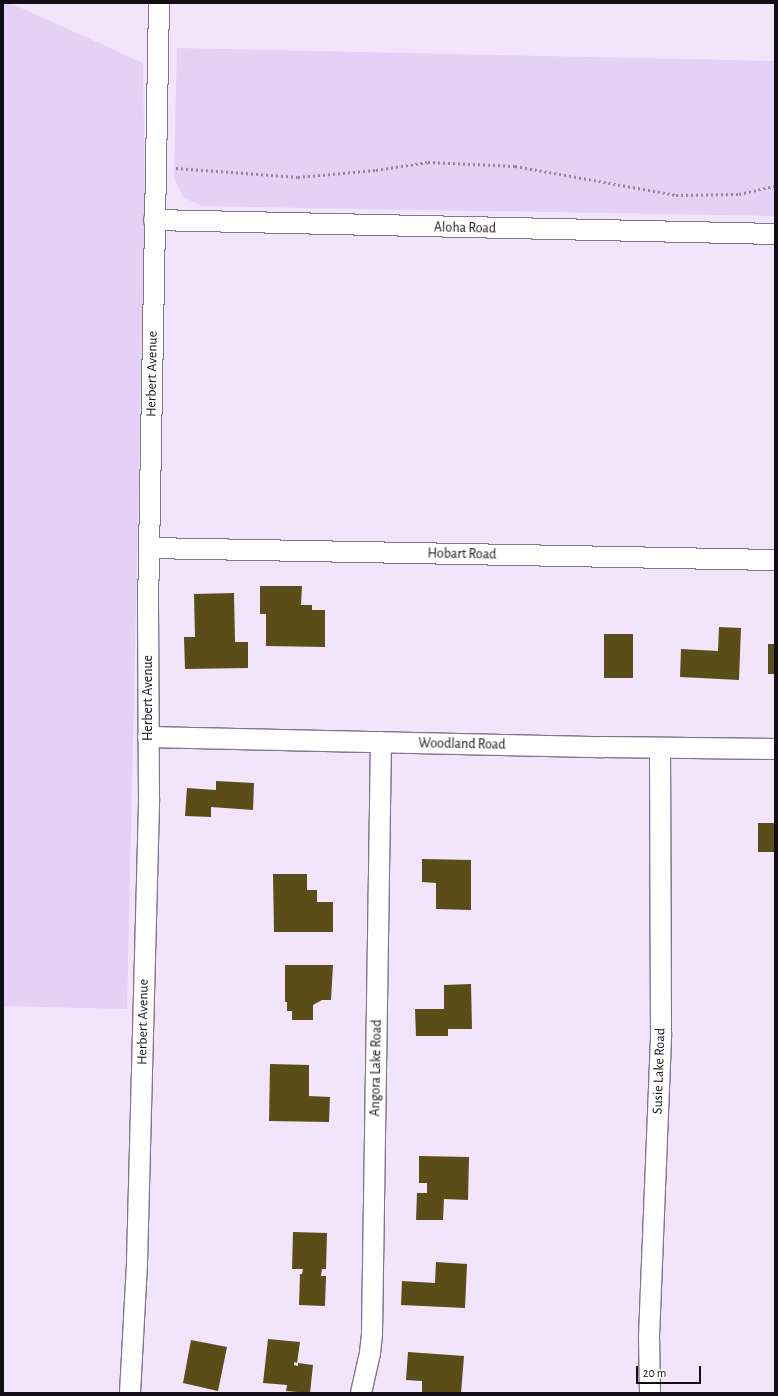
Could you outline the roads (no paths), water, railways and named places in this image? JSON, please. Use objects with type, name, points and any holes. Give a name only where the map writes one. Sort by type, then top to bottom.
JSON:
[{"type":"street","name":"Herbert Avenue","points":[[130,1393],[137,1262],[149,798],[149,548],[158,3]]},
{"type":"street","name":"Aloha Road","points":[[154,220],[775,234]]},
{"type":"street","name":"Hobart Road","points":[[149,548],[775,560]]},
{"type":"street","name":"Woodland Road","points":[[148,737],[660,748],[775,749]]},
{"type":"street","name":"Angora Lake Road","points":[[361,1393],[370,1353],[372,1333],[381,742]]},
{"type":"street","name":"Susie Lake Road","points":[[650,1393],[649,1337],[661,1033],[660,748]]}]
